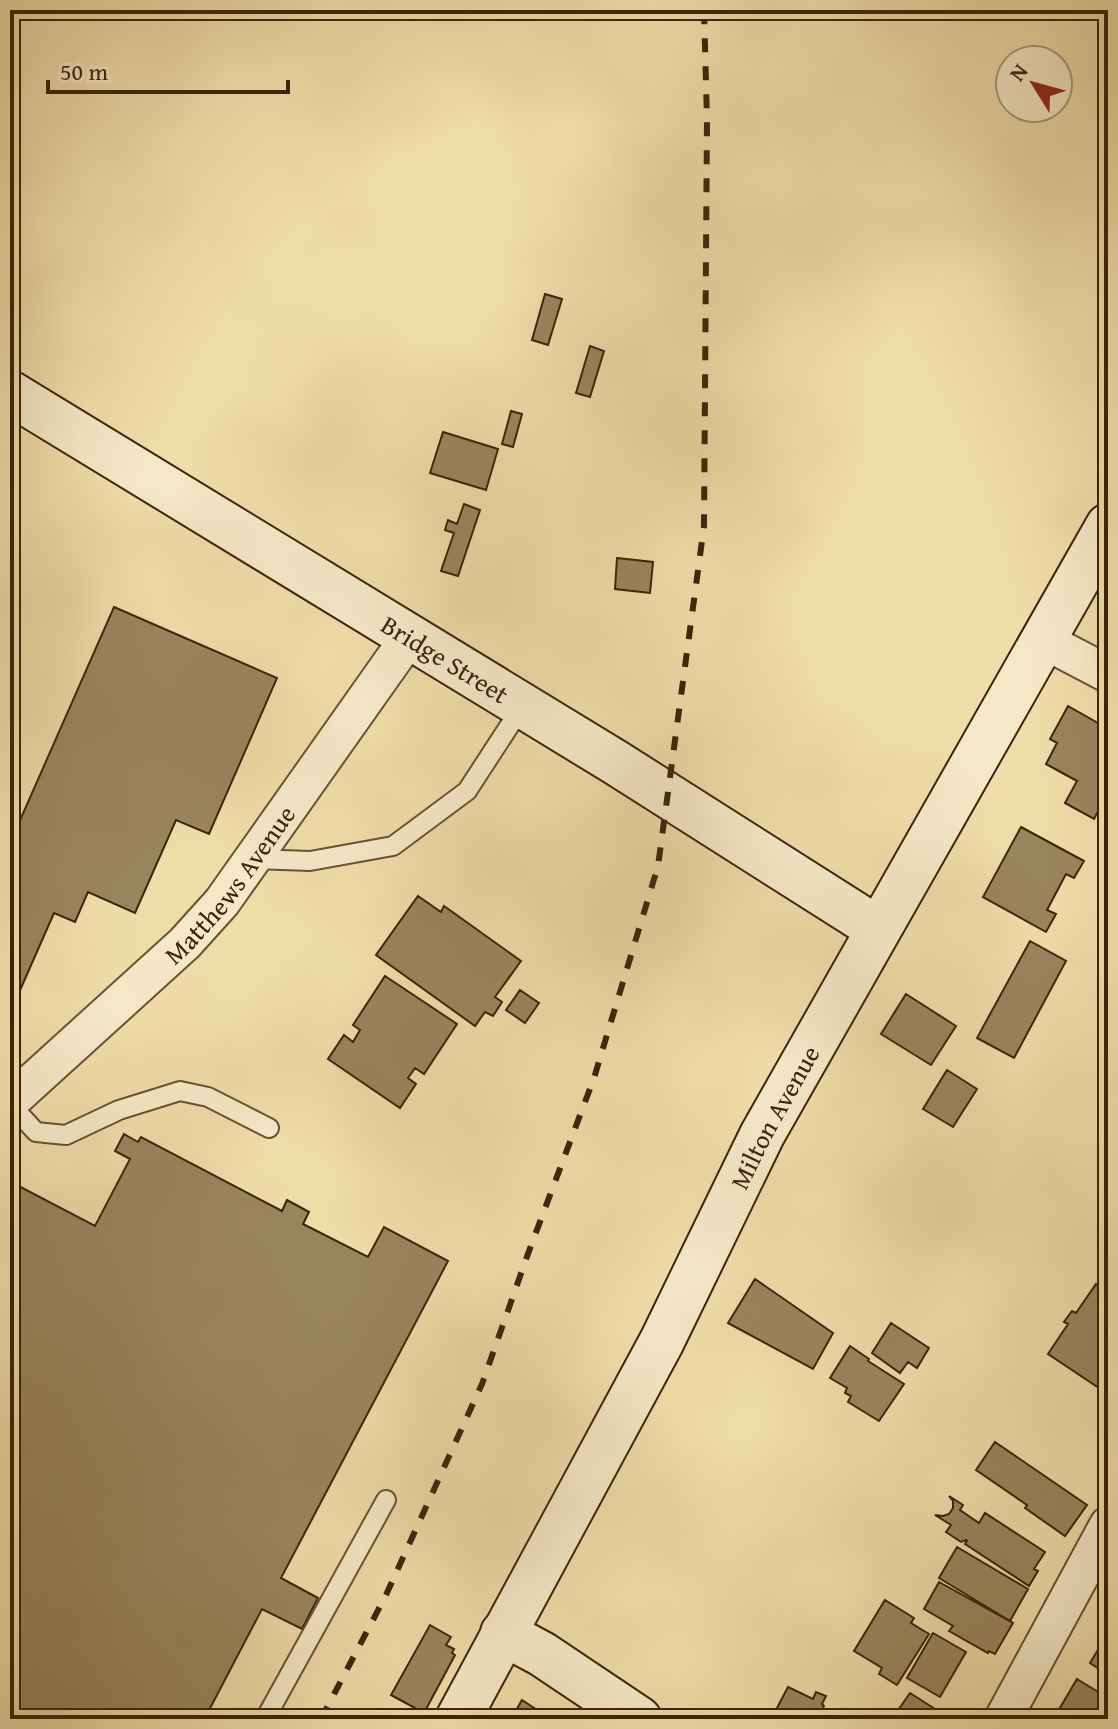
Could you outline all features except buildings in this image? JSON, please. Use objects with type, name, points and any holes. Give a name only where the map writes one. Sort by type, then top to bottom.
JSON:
[{"type":"main road","name":"Bridge Street","points":[[10,393],[523,705],[878,929]]},
{"type":"main road","name":"Milton Avenue","points":[[458,1719],[662,1341],[762,1135],[1108,526]]},
{"type":"main road","points":[[503,1633],[542,1654],[639,1719]]},
{"type":"street","name":"Matthews Avenue","points":[[10,1103],[185,943],[222,902],[410,636]]},
{"type":"street","points":[[1043,640],[1108,674]]},
{"type":"street","points":[[1003,1719],[1108,1525]]},
{"type":"lane","points":[[252,859],[310,861],[393,846],[467,791],[523,705]]},
{"type":"lane","points":[[10,1103],[36,1132],[66,1135],[119,1110],[180,1091],[208,1097],[269,1128]]},
{"type":"lane","points":[[265,1719],[386,1500]]},
{"type":"railway","points":[[321,1719],[386,1595],[482,1384],[594,1078],[658,866],[704,526],[707,120],[704,10]]}]
